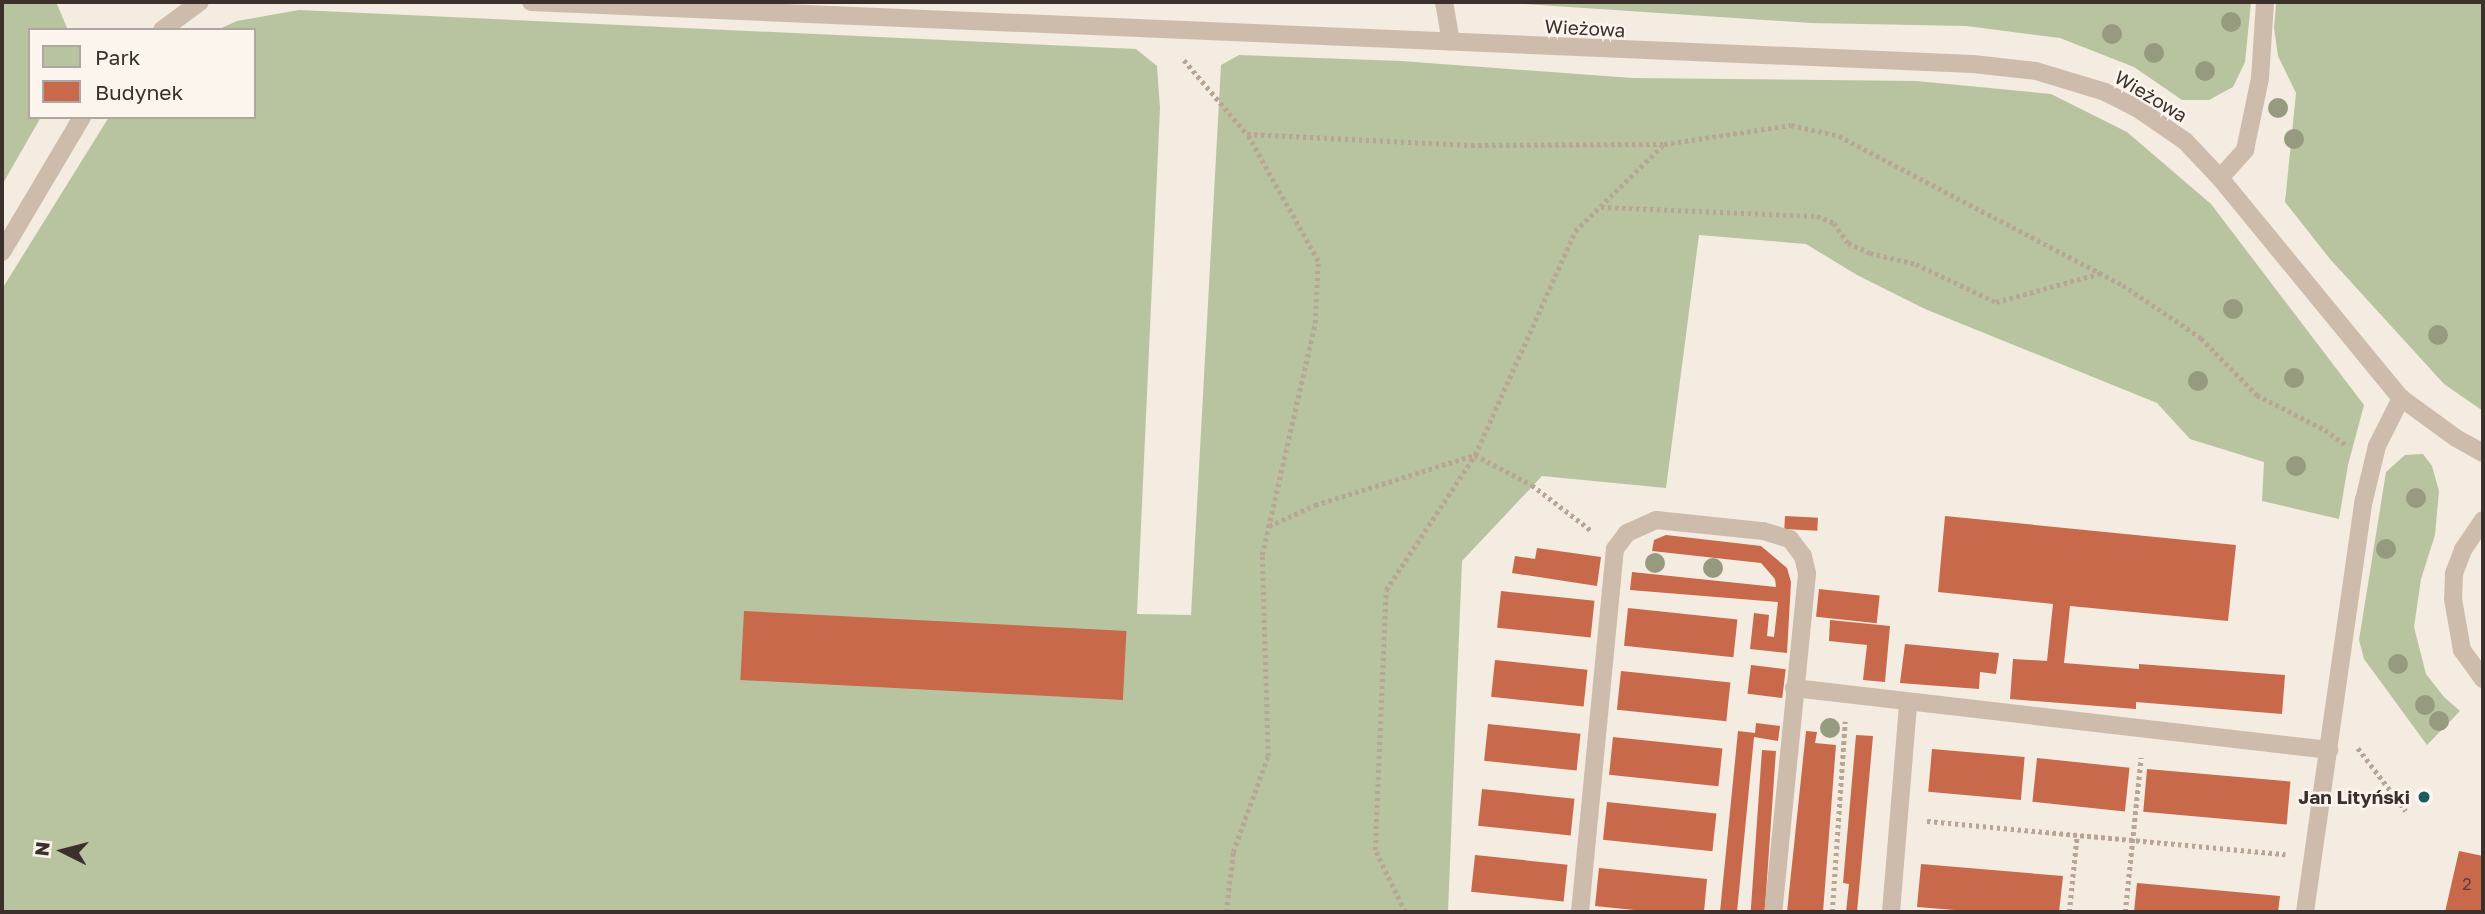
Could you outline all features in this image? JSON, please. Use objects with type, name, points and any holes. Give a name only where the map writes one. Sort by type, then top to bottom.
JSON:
[{"type":"lane","points":[[165,28],[200,2]]},
{"type":"lane","name":"Wieżowa","points":[[531,2],[1973,64],[2036,71],[2105,92],[2140,110],[2185,141],[2220,178],[2401,398],[2456,438],[2483,453]]},
{"type":"lane","points":[[1444,2],[1451,41]]},
{"type":"lane","points":[[2220,178],[2245,150],[2260,78],[2265,3]]},
{"type":"lane","points":[[2,252],[81,119]]},
{"type":"lane","points":[[2305,912],[2361,514],[2377,446],[2401,398]]},
{"type":"lane","points":[[1580,912],[1615,549],[1627,533],[1656,520],[1763,531],[1790,539],[1803,556],[1807,574],[1773,912]]},
{"type":"lane","points":[[2483,520],[2463,550],[2454,573],[2453,599],[2462,650],[2483,679]]},
{"type":"lane","points":[[1794,688],[2329,750]]},
{"type":"lane","points":[[1891,912],[1908,703]]},
{"type":"path","points":[[1159,28],[1247,134],[1318,261],[1315,323],[1262,555],[1268,756],[1233,852],[1226,912]]},
{"type":"path","points":[[1247,134],[1471,145],[1664,144],[1791,125],[1839,136],[2101,273],[2201,338],[2257,395],[2325,430],[2372,466]]},
{"type":"path","points":[[1405,912],[1375,850],[1386,590],[1475,455],[1575,231],[1664,144]]},
{"type":"path","points":[[1600,207],[1817,216],[1834,223],[1848,243],[1870,253],[1916,264],[1996,302],[2101,273]]},
{"type":"path","points":[[1269,526],[1315,505],[1475,455],[1532,485],[1615,549]]},
{"type":"path","points":[[1832,912],[1847,696]]},
{"type":"path","points":[[2125,912],[2144,729]]},
{"type":"path","points":[[2355,744],[2406,811]]},
{"type":"path","points":[[1898,818],[2313,857]]},
{"type":"path","points":[[2069,912],[2077,835]]},
{"type":"green space","points":[[2,2],[56,2],[67,28],[28,28],[28,119],[40,119],[2,185]]},
{"type":"green space","points":[[1494,2],[2483,2],[2483,411],[2444,384],[2330,259],[2285,202],[2296,93],[2278,56],[2274,28],[2276,4],[2251,3],[2245,62],[2233,87],[2209,100],[2182,100],[2134,67],[2060,38],[1966,26],[1811,23]]},
{"type":"green space","points":[[299,10],[1136,49],[1157,66],[1160,108],[1137,614],[1191,615],[1221,65],[1239,55],[1401,61],[1632,78],[1916,81],[2051,94],[2127,132],[2211,204],[2364,405],[2348,465],[2339,519],[2262,501],[2264,462],[2190,439],[2157,403],[1925,309],[1857,275],[1806,244],[1699,235],[1666,488],[1542,476],[1462,561],[1448,912],[2,912],[2,289],[108,119],[256,119],[256,28],[221,28],[237,21]]},
{"type":"green space","points":[[2423,454],[2432,466],[2439,491],[2435,535],[2421,579],[2414,627],[2426,674],[2444,697],[2460,711],[2427,745],[2364,659],[2359,640],[2386,472],[2405,455]]},
{"type":"building","points":[[1785,516],[1818,518],[1817,531],[1784,529]]},
{"type":"building","points":[[1945,516],[2236,545],[2228,621],[2070,606],[2064,663],[2139,669],[2139,664],[2285,675],[2282,714],[2136,702],[2136,709],[2010,699],[2013,659],[2047,661],[2053,604],[1938,592]]},
{"type":"building","points":[[1666,535],[1761,546],[1787,568],[1791,582],[1787,653],[1750,649],[1754,613],[1769,615],[1767,636],[1774,637],[1778,602],[1630,590],[1632,572],[1776,587],[1775,579],[1761,563],[1652,551],[1654,540]]},
{"type":"building","points":[[1537,548],[1601,557],[1597,586],[1512,573],[1515,556],[1535,559]]},
{"type":"building","points":[[1819,589],[1880,595],[1877,623],[1816,617]]},
{"type":"building","points":[[1501,591],[1594,601],[1591,638],[1497,628]]},
{"type":"building","points":[[1628,608],[1737,619],[1733,657],[1624,646]]},
{"type":"building","points":[[744,611],[1126,631],[1123,700],[740,680]]},
{"type":"building","points":[[1830,620],[1890,626],[1885,682],[1863,680],[1867,645],[1829,641]]},
{"type":"building","points":[[1905,644],[1999,653],[1996,674],[1980,672],[1979,689],[1900,683]]},
{"type":"building","points":[[1495,660],[1587,670],[1584,707],[1491,697]]},
{"type":"building","points":[[1751,665],[1786,669],[1782,698],[1747,694]]},
{"type":"building","points":[[1621,671],[1730,682],[1726,721],[1617,710]]},
{"type":"building","points":[[1756,723],[1780,726],[1778,741],[1754,737],[1737,912],[1720,912],[1738,731],[1755,733]]},
{"type":"building","points":[[1488,724],[1580,734],[1577,771],[1484,761]]},
{"type":"building","points":[[1806,731],[1817,732],[1815,743],[1836,745],[1823,912],[1787,912]]},
{"type":"building","points":[[1856,735],[1873,736],[1857,912],[1846,912],[1849,884],[1843,883]]},
{"type":"building","points":[[1613,737],[1722,748],[1718,786],[1609,775]]},
{"type":"building","points":[[1932,749],[2025,757],[2021,800],[1928,792]]},
{"type":"building","points":[[1762,750],[1776,751],[1765,912],[1751,912]]},
{"type":"building","points":[[2037,758],[2129,768],[2125,811],[2032,802]]},
{"type":"building","points":[[2147,769],[2290,782],[2287,824],[2143,812]]},
{"type":"building","points":[[1482,789],[1574,799],[1571,836],[1478,826]]},
{"type":"building","points":[[1607,802],[1716,813],[1712,851],[1603,840]]},
{"type":"building","points":[[2459,851],[2483,856],[2483,912],[2445,912]]},
{"type":"building","points":[[1475,855],[1567,865],[1564,902],[1471,892]]},
{"type":"building","points":[[1921,864],[2063,876],[2059,912],[1980,912],[1917,907]]},
{"type":"building","points":[[1599,868],[1707,879],[1704,912],[1654,912],[1595,906]]},
{"type":"building","points":[[2137,883],[2280,896],[2278,912],[2134,912]]},
{"type":"place","name":"Jan Lityński","points":[[2424,797]]}]
